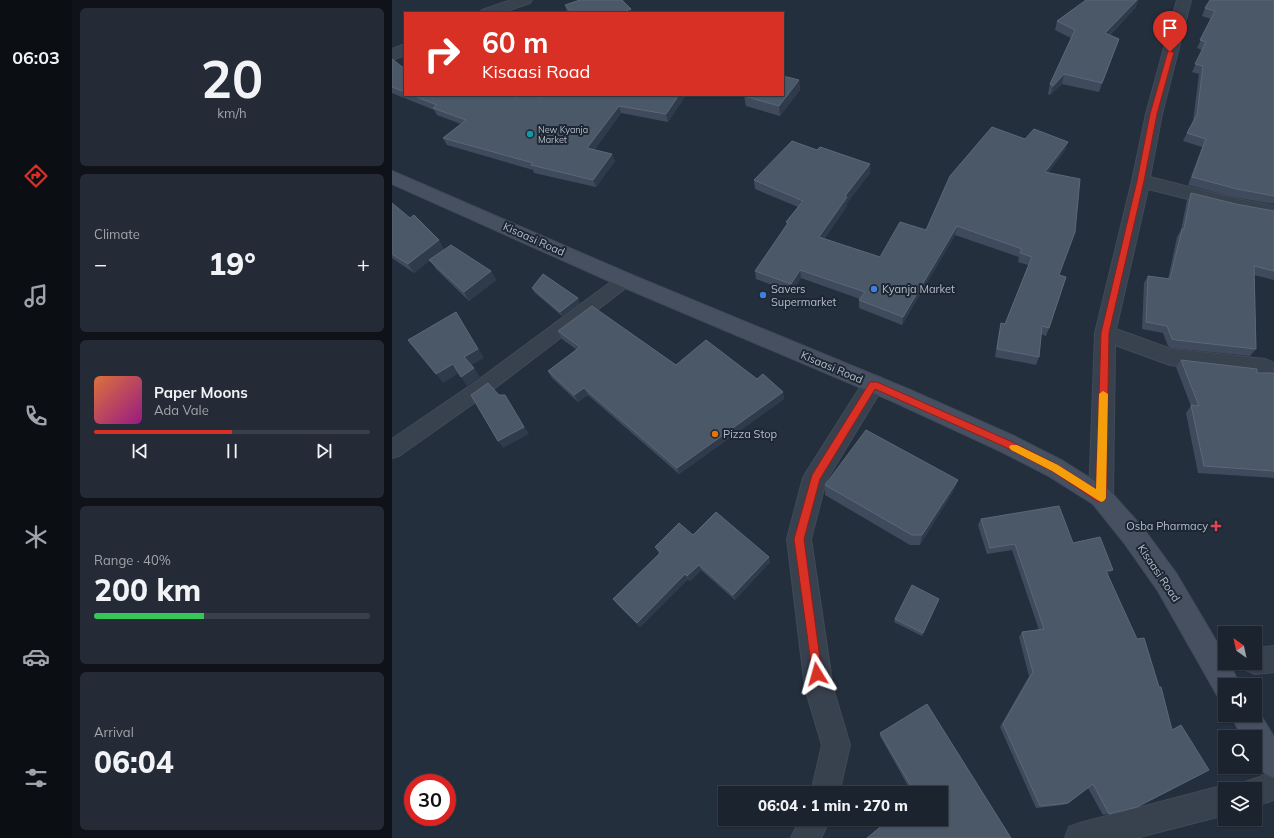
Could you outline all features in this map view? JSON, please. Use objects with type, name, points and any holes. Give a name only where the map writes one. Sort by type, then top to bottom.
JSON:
[{"type":"main road","name":"Kisaasi Road","points":[[392,177],[625,280],[874,384],[1055,468],[1101,498],[1134,536],[1167,582],[1225,671]]},
{"type":"main road","points":[[1249,722],[1274,764]]},
{"type":"street","points":[[490,12],[525,0]]},
{"type":"street","points":[[1101,498],[1105,333],[1141,181],[1154,114],[1184,0]]},
{"type":"street","points":[[392,56],[404,50]]},
{"type":"street","points":[[1141,181],[1232,204],[1274,212]]},
{"type":"street","points":[[1105,333],[1170,357],[1265,368]]},
{"type":"street","points":[[827,786],[836,745],[819,688],[799,539],[815,478],[874,384]]},
{"type":"street","points":[[1262,660],[1274,659]]},
{"type":"street","points":[[1262,790],[1274,786]]},
{"type":"street","points":[[1080,838],[1218,802]]},
{"type":"street","points":[[806,838],[812,826]]},
{"type":"lane","points":[[392,450],[484,386],[625,280]]},
{"type":"building","points":[[580,0],[622,0],[631,9],[623,12],[571,12],[565,5]]},
{"type":"building","points":[[1086,0],[1137,0],[1105,33],[1119,39],[1102,83],[1064,74],[1053,86],[1050,84],[1075,30],[1057,21]]},
{"type":"building","points":[[1210,0],[1274,0],[1274,196],[1237,189],[1192,177],[1206,139],[1187,133],[1197,115],[1203,66],[1195,64],[1206,42],[1200,40],[1215,11],[1205,8]]},
{"type":"building","points":[[392,59],[404,68],[404,92],[392,87]]},
{"type":"building","points":[[784,76],[799,80],[779,106],[744,96],[784,96]]},
{"type":"building","points":[[414,96],[512,96],[517,98],[519,96],[535,96],[542,98],[545,96],[678,96],[666,114],[619,106],[587,148],[612,154],[593,180],[531,165],[533,163],[443,138],[466,120],[433,108],[437,105]]},
{"type":"building","points":[[992,127],[1025,139],[1034,129],[1068,142],[1045,172],[1080,179],[1075,232],[1059,275],[1066,277],[1049,328],[1042,326],[1039,357],[997,349],[1001,323],[1005,324],[1032,257],[1020,253],[1022,249],[957,226],[903,317],[859,300],[865,292],[800,270],[791,284],[755,271],[788,223],[786,222],[803,201],[754,180],[792,141],[817,150],[820,147],[870,164],[845,196],[847,197],[819,237],[880,257],[900,222],[926,230],[950,176]]},
{"type":"building","points":[[1191,193],[1236,204],[1274,211],[1274,271],[1254,266],[1256,349],[1176,340],[1172,339],[1167,326],[1146,322],[1148,276],[1170,279],[1182,229],[1184,229]]},
{"type":"building","points":[[392,203],[410,218],[414,215],[439,240],[408,264],[392,254]]},
{"type":"building","points":[[451,245],[491,271],[464,292],[429,260]]},
{"type":"building","points":[[543,274],[578,298],[560,312],[532,288]]},
{"type":"building","points":[[592,306],[676,365],[706,340],[757,379],[763,374],[783,392],[677,468],[584,388],[574,395],[548,371],[580,347],[558,331]]},
{"type":"building","points":[[456,312],[478,349],[464,357],[474,368],[461,377],[453,364],[436,374],[408,340]]},
{"type":"building","points":[[1181,360],[1257,369],[1257,373],[1274,373],[1274,471],[1204,466],[1191,405],[1199,406]]},
{"type":"building","points":[[488,383],[499,395],[505,395],[524,427],[498,441],[471,395]]},
{"type":"building","points":[[866,430],[958,480],[922,535],[912,535],[825,485]]},
{"type":"building","points":[[1059,506],[1073,543],[1100,537],[1113,570],[1106,571],[1137,639],[1144,638],[1159,687],[1161,687],[1172,730],[1181,725],[1209,770],[1137,807],[1109,814],[1093,784],[1068,803],[1040,806],[1003,724],[1033,672],[1022,632],[1044,629],[1015,544],[990,548],[981,519]]},
{"type":"building","points":[[716,512],[769,557],[733,595],[699,565],[687,576],[685,574],[637,623],[613,599],[661,552],[655,547],[679,523],[693,535]]},
{"type":"building","points":[[912,585],[939,599],[923,633],[895,619]]},
{"type":"building","points":[[927,704],[1011,838],[867,838],[882,826],[948,826],[948,786],[911,786],[880,733]]},
{"type":"slow traffic","points":[[1014,447],[1055,468],[1101,498],[1103,394]]},
{"type":"place","name":"New Kyanja Market","points":[[530,134]]},
{"type":"place","name":"Kyanja Market","points":[[874,289]]},
{"type":"place","name":"Savers Supermarket","points":[[763,295]]},
{"type":"place","name":"Pizza Stop","points":[[715,434]]},
{"type":"place","name":"Osba Pharmacy","points":[[1216,526]]},
{"type":"route","points":[[817,674],[799,539],[815,478],[874,384],[1055,468],[1101,498],[1105,333],[1141,181],[1154,114],[1170,52]]}]
